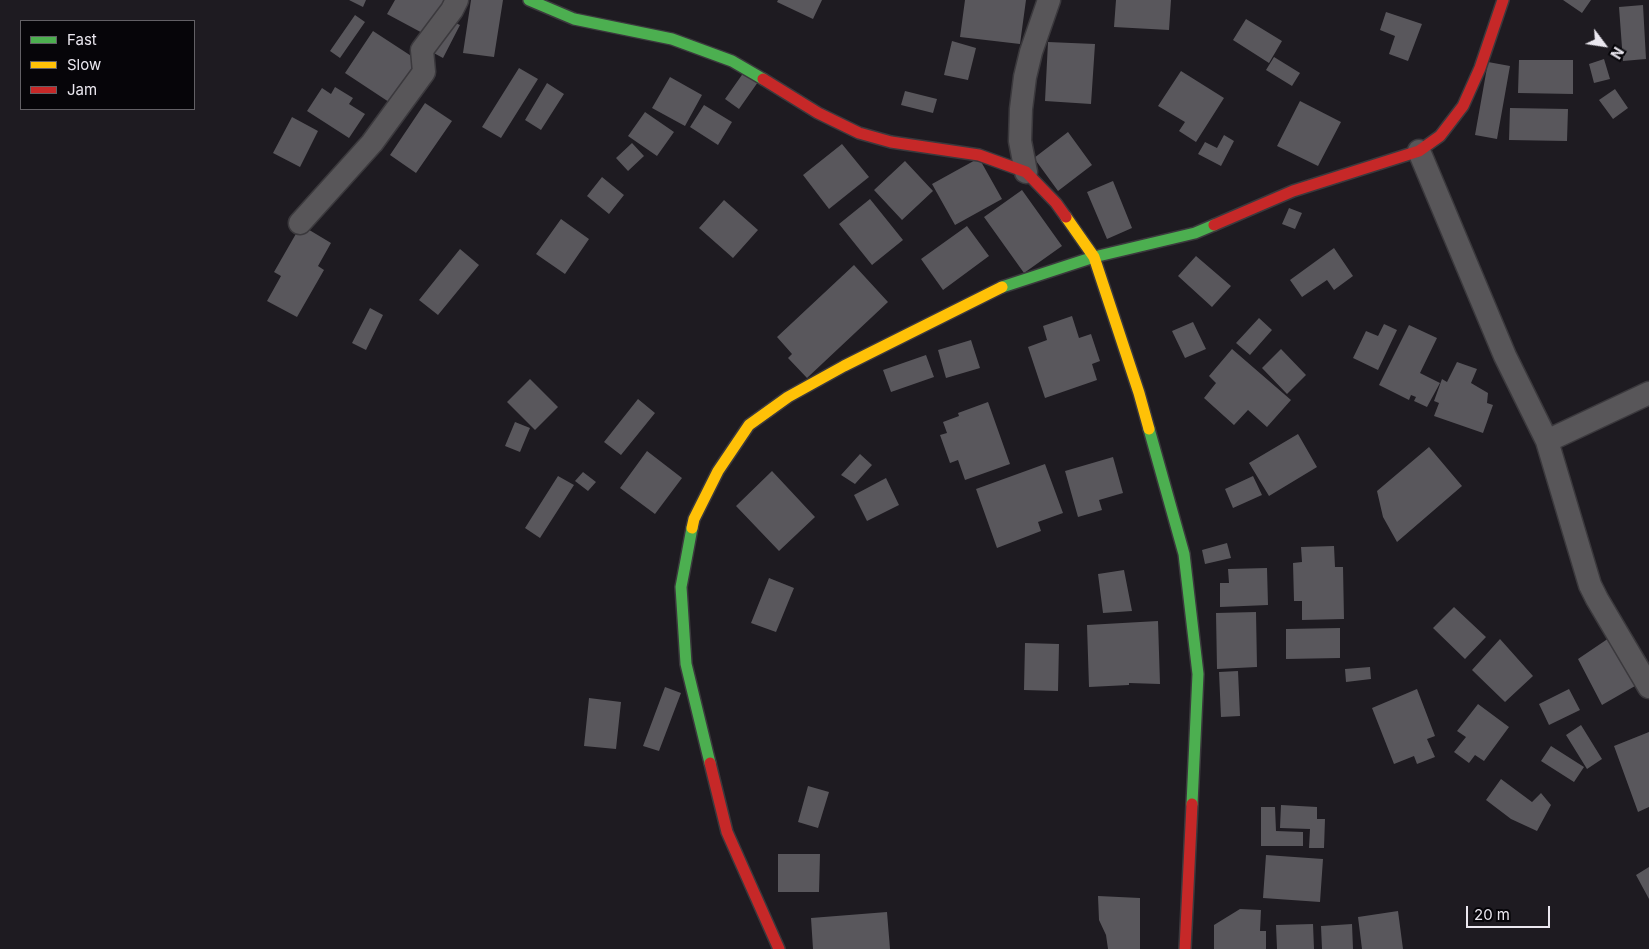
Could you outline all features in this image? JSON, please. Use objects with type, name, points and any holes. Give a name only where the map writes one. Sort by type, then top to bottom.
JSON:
[{"type":"street","points":[[300,223],[372,143],[424,72],[422,50],[452,10],[457,0]]},
{"type":"street","points":[[530,0],[574,19],[672,39],[732,61],[818,113],[859,134],[891,142],[979,155],[1026,172],[1056,203],[1094,257],[1139,394],[1184,554],[1198,674],[1185,949]]},
{"type":"street","points":[[1026,172],[1020,141],[1021,108],[1025,77],[1031,52],[1049,0]]},
{"type":"street","points":[[779,949],[727,832],[686,664],[681,587],[694,519],[718,471],[749,425],[788,397],[871,352],[999,288],[1094,257],[1195,233],[1293,191],[1418,151],[1440,136],[1463,106],[1480,68],[1501,1]]},
{"type":"street","points":[[1418,151],[1505,356],[1547,441],[1590,585],[1649,687]]},
{"type":"street","points":[[1547,441],[1649,393]]},
{"type":"building","points":[[349,0],[366,0],[363,7]]},
{"type":"building","points":[[395,0],[447,0],[428,36],[387,14]]},
{"type":"building","points":[[471,0],[503,0],[494,57],[463,53]]},
{"type":"building","points":[[778,0],[822,0],[813,19],[777,2]]},
{"type":"building","points":[[965,0],[1026,0],[1020,44],[960,37]]},
{"type":"building","points":[[1116,0],[1171,0],[1169,30],[1114,27]]},
{"type":"building","points":[[1563,0],[1591,0],[1582,13]]},
{"type":"building","points":[[1643,5],[1646,59],[1623,61],[1619,7]]},
{"type":"building","points":[[1386,12],[1422,24],[1408,61],[1389,54],[1395,36],[1380,30]]},
{"type":"building","points":[[355,15],[365,22],[340,58],[330,51]]},
{"type":"building","points":[[447,19],[460,25],[443,58],[430,51]]},
{"type":"building","points":[[1246,19],[1282,41],[1269,63],[1233,40]]},
{"type":"building","points":[[373,31],[422,63],[395,106],[345,73]]},
{"type":"building","points":[[952,41],[976,48],[968,80],[944,75]]},
{"type":"building","points":[[1048,42],[1095,44],[1091,104],[1045,101]]},
{"type":"building","points":[[1274,57],[1300,73],[1292,86],[1266,70]]},
{"type":"building","points":[[1604,59],[1610,79],[1594,83],[1589,64]]},
{"type":"building","points":[[1519,60],[1573,60],[1573,94],[1518,93]]},
{"type":"building","points":[[1488,62],[1510,66],[1497,139],[1475,135]]},
{"type":"building","points":[[519,68],[538,79],[501,138],[482,127]]},
{"type":"building","points":[[1181,71],[1224,98],[1196,142],[1179,131],[1185,122],[1158,106]]},
{"type":"building","points":[[744,72],[758,82],[739,109],[725,99]]},
{"type":"building","points":[[670,77],[702,95],[685,126],[652,108]]},
{"type":"building","points":[[547,83],[564,94],[541,130],[525,120]]},
{"type":"building","points":[[335,87],[353,98],[349,104],[365,114],[349,138],[307,111],[322,88],[331,94]]},
{"type":"building","points":[[1615,89],[1628,108],[1613,119],[1599,100]]},
{"type":"building","points":[[905,91],[937,99],[933,113],[901,105]]},
{"type":"building","points":[[1300,101],[1341,122],[1318,166],[1277,146]]},
{"type":"building","points":[[425,103],[452,121],[416,173],[390,155]]},
{"type":"building","points":[[704,105],[732,122],[718,145],[690,127]]},
{"type":"building","points":[[1510,108],[1568,109],[1567,141],[1509,140]]},
{"type":"building","points":[[645,112],[674,132],[657,156],[628,136]]},
{"type":"building","points":[[292,117],[318,131],[300,167],[273,153]]},
{"type":"building","points":[[1068,132],[1092,165],[1058,191],[1034,158]]},
{"type":"building","points":[[1224,135],[1234,141],[1221,166],[1198,154],[1205,142],[1217,148]]},
{"type":"building","points":[[632,143],[644,156],[628,171],[616,158]]},
{"type":"building","points":[[842,144],[869,177],[829,209],[803,175]]},
{"type":"building","points":[[979,158],[1002,199],[955,225],[932,184]]},
{"type":"building","points":[[905,161],[933,191],[902,220],[874,190]]},
{"type":"building","points":[[602,177],[624,195],[609,214],[587,196]]},
{"type":"building","points":[[1113,181],[1132,228],[1107,239],[1087,192]]},
{"type":"building","points":[[1022,190],[1062,246],[1024,273],[984,217]]},
{"type":"building","points":[[870,199],[903,240],[872,265],[839,224]]},
{"type":"building","points":[[724,200],[758,230],[733,258],[699,228]]},
{"type":"building","points":[[1289,208],[1302,213],[1295,229],[1282,224]]},
{"type":"building","points":[[561,219],[589,239],[565,274],[536,254]]},
{"type":"building","points":[[301,225],[331,243],[318,266],[324,270],[297,317],[267,301],[281,276],[274,272]]},
{"type":"building","points":[[967,226],[989,256],[943,290],[921,259]]},
{"type":"building","points":[[1334,248],[1353,276],[1334,290],[1327,280],[1302,297],[1290,280]]},
{"type":"building","points":[[460,249],[479,265],[438,315],[419,300]]},
{"type":"building","points":[[1196,256],[1231,286],[1212,307],[1178,276]]},
{"type":"building","points":[[854,265],[888,302],[807,378],[788,358],[792,354],[777,337]]},
{"type":"building","points":[[370,308],[383,315],[366,350],[352,343]]},
{"type":"building","points":[[1072,316],[1079,338],[1091,334],[1100,361],[1092,364],[1097,380],[1045,398],[1028,347],[1047,340],[1043,326]]},
{"type":"building","points":[[1259,318],[1272,330],[1250,355],[1236,343]]},
{"type":"building","points":[[1193,322],[1206,349],[1185,358],[1172,331]]},
{"type":"building","points":[[1384,324],[1397,330],[1378,370],[1353,358],[1366,331],[1378,336]]},
{"type":"building","points":[[1409,325],[1437,338],[1420,373],[1440,383],[1427,407],[1414,401],[1416,397],[1411,395],[1409,400],[1379,385]]},
{"type":"building","points":[[971,340],[980,368],[946,378],[938,350]]},
{"type":"building","points":[[1232,349],[1291,400],[1267,427],[1248,410],[1234,425],[1204,398],[1216,383],[1209,376]]},
{"type":"building","points":[[1281,349],[1306,375],[1287,394],[1262,368]]},
{"type":"building","points":[[926,355],[934,377],[891,392],[883,370]]},
{"type":"building","points":[[1457,362],[1477,369],[1471,383],[1488,393],[1487,403],[1493,405],[1483,433],[1434,416],[1439,403],[1434,401],[1442,379],[1447,382]]},
{"type":"building","points":[[530,379],[558,407],[535,430],[507,402]]},
{"type":"building","points":[[638,399],[655,413],[621,455],[604,442]]},
{"type":"building","points":[[988,402],[1010,464],[965,480],[958,460],[950,463],[940,435],[947,433],[943,422],[959,416],[958,413]]},
{"type":"building","points":[[515,422],[530,428],[520,452],[505,446]]},
{"type":"building","points":[[1298,434],[1317,467],[1269,496],[1249,463]]},
{"type":"building","points":[[1429,447],[1462,486],[1397,542],[1383,517],[1377,491]]},
{"type":"building","points":[[647,451],[682,478],[655,514],[620,488]]},
{"type":"building","points":[[860,454],[872,465],[855,484],[841,475]]},
{"type":"building","points":[[1113,457],[1123,493],[1099,500],[1102,510],[1078,517],[1065,471]]},
{"type":"building","points":[[1045,464],[1063,513],[1038,522],[1041,531],[997,548],[976,489]]},
{"type":"building","points":[[772,471],[815,517],[779,551],[736,506]]},
{"type":"building","points":[[583,472],[596,482],[588,491],[575,481]]},
{"type":"building","points":[[558,476],[574,485],[540,538],[525,528]]},
{"type":"building","points":[[1253,476],[1262,495],[1233,508],[1225,489]]},
{"type":"building","points":[[886,478],[899,505],[867,521],[854,495]]},
{"type":"building","points":[[1227,543],[1231,558],[1205,564],[1202,550]]},
{"type":"building","points":[[1334,546],[1335,567],[1343,567],[1344,619],[1302,620],[1302,601],[1294,601],[1293,563],[1302,562],[1301,547]]},
{"type":"building","points":[[1267,568],[1268,605],[1220,607],[1220,583],[1229,583],[1228,569]]},
{"type":"building","points":[[1124,570],[1132,611],[1103,613],[1098,574]]},
{"type":"building","points":[[769,578],[794,588],[776,632],[751,623]]},
{"type":"building","points":[[1454,607],[1486,637],[1465,659],[1433,628]]},
{"type":"building","points":[[1256,612],[1257,667],[1217,669],[1216,613]]},
{"type":"building","points":[[1158,621],[1160,684],[1129,683],[1129,685],[1089,687],[1087,625]]},
{"type":"building","points":[[1340,628],[1340,658],[1286,659],[1286,629]]},
{"type":"building","points":[[1609,638],[1635,686],[1602,705],[1578,659]]},
{"type":"building","points":[[1500,639],[1533,676],[1505,702],[1472,670]]},
{"type":"building","points":[[1025,643],[1059,644],[1058,691],[1024,690]]},
{"type":"building","points":[[1370,667],[1371,679],[1346,682],[1345,669]]},
{"type":"building","points":[[1238,671],[1240,716],[1221,717],[1219,672]]},
{"type":"building","points":[[665,687],[681,693],[659,751],[643,746]]},
{"type":"building","points":[[1417,689],[1435,736],[1427,739],[1435,757],[1417,764],[1414,756],[1394,764],[1372,708]]},
{"type":"building","points":[[1569,689],[1580,710],[1549,725],[1539,704]]},
{"type":"building","points":[[589,698],[621,702],[616,749],[584,746]]},
{"type":"building","points":[[1478,704],[1509,727],[1484,761],[1475,755],[1469,763],[1454,752],[1466,737],[1457,731]]},
{"type":"building","points":[[1581,725],[1602,759],[1587,769],[1566,735]]},
{"type":"building","points":[[1649,732],[1649,807],[1638,812],[1614,746]]},
{"type":"building","points":[[1551,746],[1584,767],[1574,782],[1541,761]]},
{"type":"building","points":[[1501,779],[1532,802],[1541,793],[1551,805],[1537,831],[1511,819],[1486,800]]},
{"type":"building","points":[[808,786],[829,792],[818,828],[798,822]]},
{"type":"building","points":[[1281,805],[1317,807],[1317,819],[1325,819],[1324,848],[1309,848],[1310,829],[1280,828]]},
{"type":"building","points":[[1261,807],[1275,807],[1276,831],[1303,832],[1303,846],[1261,846]]},
{"type":"building","points":[[778,854],[820,854],[819,892],[778,892]]},
{"type":"building","points":[[1266,855],[1323,859],[1320,902],[1263,898]]},
{"type":"building","points":[[1649,867],[1649,899],[1636,875]]},
{"type":"building","points":[[1098,896],[1140,898],[1140,949],[1108,949],[1106,935],[1099,920]]},
{"type":"building","points":[[1240,909],[1261,910],[1260,931],[1266,931],[1266,949],[1214,949],[1214,925]]},
{"type":"building","points":[[1398,911],[1403,949],[1362,949],[1358,917]]},
{"type":"building","points":[[887,912],[890,949],[813,949],[811,918]]},
{"type":"building","points":[[1313,924],[1314,949],[1277,949],[1276,925]]},
{"type":"building","points":[[1352,924],[1353,949],[1322,949],[1321,926]]},
{"type":"traffic: fast","points":[[529,0],[574,19],[672,39],[732,61],[763,79]]},
{"type":"traffic: fast","points":[[1002,287],[1094,257],[1195,233],[1214,225]]},
{"type":"traffic: fast","points":[[1149,429],[1184,554],[1198,674],[1192,804]]},
{"type":"traffic: fast","points":[[692,528],[681,587],[686,664],[710,763]]},
{"type":"traffic: slow","points":[[1066,217],[1094,257],[1149,429]]},
{"type":"traffic: slow","points":[[692,528],[694,519],[718,471],[749,425],[788,397],[844,366],[1002,287]]},
{"type":"traffic: jam","points":[[1214,225],[1293,191],[1419,151],[1440,136],[1463,106],[1480,68],[1503,0]]},
{"type":"traffic: jam","points":[[763,79],[818,113],[859,133],[891,142],[979,155],[1026,172],[1056,203],[1066,217]]},
{"type":"traffic: jam","points":[[710,763],[727,832],[779,949]]},
{"type":"traffic: jam","points":[[1185,949],[1192,804]]}]
